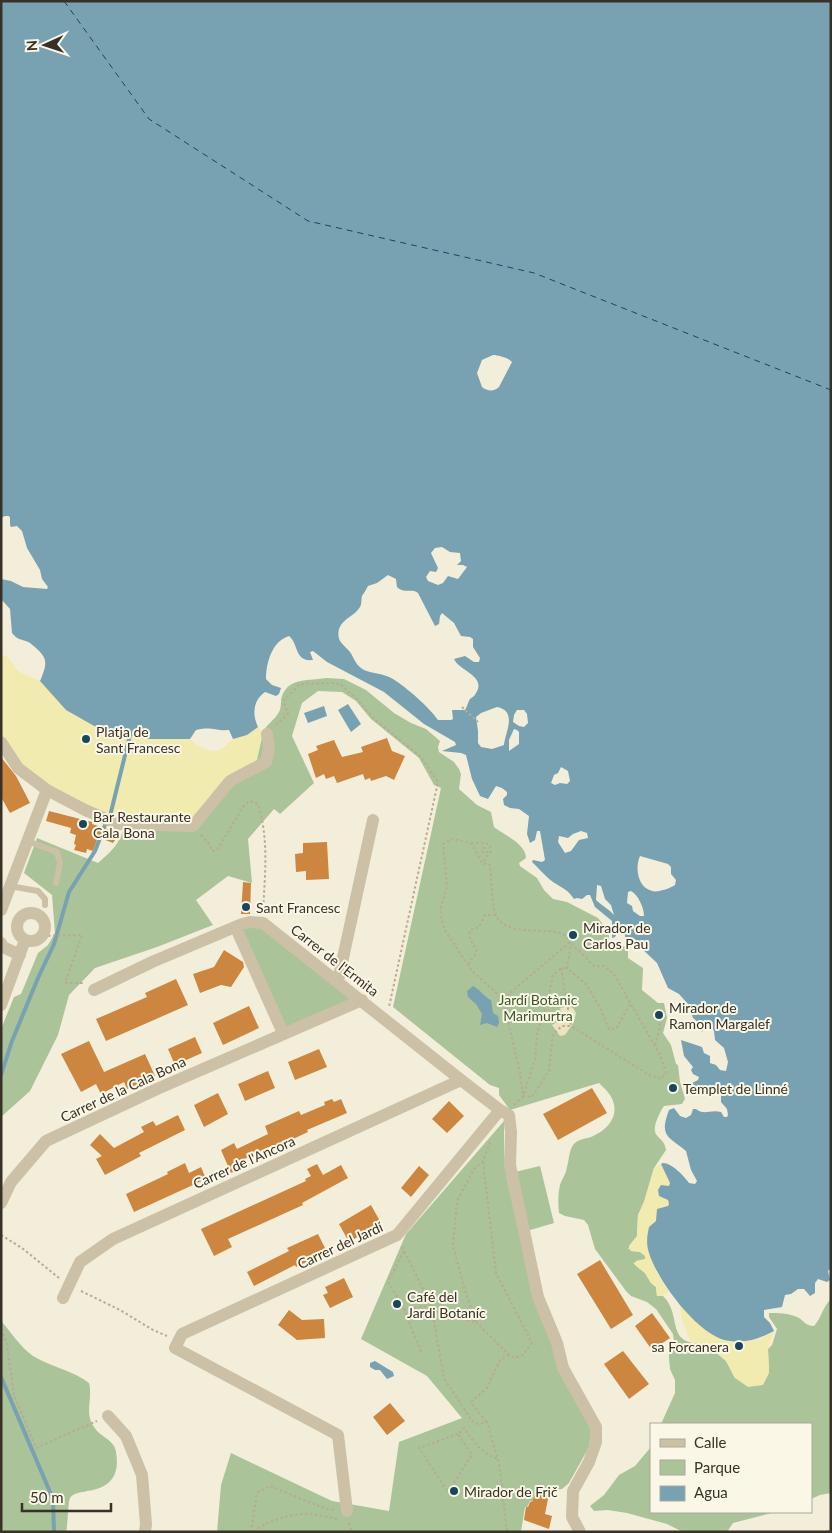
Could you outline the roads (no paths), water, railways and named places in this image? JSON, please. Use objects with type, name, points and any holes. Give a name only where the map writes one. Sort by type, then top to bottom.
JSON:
[{"type":"street","points":[[1,742],[18,768],[47,790],[85,810],[118,824],[193,826],[230,781],[266,762],[269,748],[267,734]]},
{"type":"street","points":[[1,910],[47,790]]},
{"type":"street","points":[[338,981],[373,820]]},
{"type":"street","points":[[26,914],[38,914],[46,924],[43,936],[32,942],[25,940],[17,930],[20,918],[26,914]]},
{"type":"street","name":"Carrer de l'Ermita","points":[[94,990],[152,962],[250,922],[263,923],[461,1080],[507,1111]]},
{"type":"street","points":[[236,928],[283,1033]]},
{"type":"street","points":[[1,1005],[25,940]]},
{"type":"street","points":[[1,943],[3,947],[20,955]]},
{"type":"street","name":"Carrer de la Cala Bona","points":[[1,1203],[11,1182],[46,1141],[157,1089],[362,1000]]},
{"type":"street","name":"Carrer de l'Ancora","points":[[63,1298],[80,1262],[113,1239],[461,1080]]},
{"type":"street","points":[[507,1111],[511,1132],[510,1165],[538,1297],[557,1343],[563,1368],[596,1427],[596,1442],[589,1462],[573,1491],[572,1517],[580,1532]]},
{"type":"street","name":"Carrer del Jardí","points":[[347,1511],[338,1436],[176,1348],[182,1334],[397,1235],[507,1111]]},
{"type":"street","points":[[108,1416],[126,1436],[142,1475],[145,1532]]},
{"type":"lane","points":[[27,841],[57,852],[60,863],[56,883]]},
{"type":"lane","points":[[10,886],[38,891],[45,899],[45,905]]},
{"type":"water","points":[[1,1],[831,1],[831,1268],[828,1271],[830,1280],[827,1282],[818,1279],[815,1283],[815,1293],[810,1296],[804,1289],[798,1289],[791,1294],[785,1295],[782,1307],[764,1310],[764,1317],[774,1331],[747,1341],[730,1341],[718,1338],[693,1319],[670,1292],[654,1264],[647,1243],[649,1227],[656,1221],[657,1209],[669,1204],[668,1200],[659,1196],[658,1190],[661,1185],[669,1186],[670,1183],[661,1164],[674,1167],[689,1183],[695,1184],[697,1181],[691,1170],[686,1151],[670,1139],[665,1131],[666,1119],[669,1110],[674,1108],[680,1116],[686,1118],[691,1115],[693,1109],[702,1112],[721,1112],[724,1117],[728,1115],[727,1109],[721,1102],[723,1089],[703,1091],[692,1083],[698,1080],[699,1077],[693,1074],[691,1070],[693,1067],[684,1056],[681,1040],[702,1047],[704,1053],[710,1056],[710,1063],[716,1065],[720,1070],[726,1071],[728,1062],[724,1048],[715,1040],[714,1031],[711,1026],[705,1026],[702,1032],[700,1024],[693,1018],[688,1004],[679,994],[668,988],[657,963],[639,946],[635,939],[629,938],[629,942],[626,940],[621,926],[615,937],[612,938],[612,921],[595,907],[590,895],[582,899],[574,899],[568,891],[549,879],[532,862],[533,860],[542,862],[545,860],[540,831],[537,831],[535,840],[530,843],[527,834],[529,816],[519,809],[504,805],[503,799],[507,792],[502,788],[496,786],[488,799],[480,796],[472,779],[466,755],[442,751],[456,745],[455,742],[424,724],[384,692],[327,662],[313,651],[310,652],[313,660],[303,658],[289,636],[274,648],[267,666],[266,679],[272,685],[281,688],[279,694],[276,696],[265,692],[261,695],[256,703],[254,713],[258,727],[247,735],[233,739],[229,730],[206,728],[196,730],[190,739],[144,739],[96,727],[66,710],[40,681],[45,668],[45,659],[30,643],[16,637],[12,633],[10,609],[1,599],[1,579],[11,581],[23,587],[47,589],[48,587],[27,548],[22,531],[17,526],[11,527],[9,516],[1,518]],"holes":[[[493,355],[503,357],[512,362],[499,387],[495,390],[488,390],[482,387],[477,373],[482,360]],[[442,547],[450,552],[460,553],[461,561],[457,565],[467,567],[458,579],[448,576],[443,583],[438,585],[428,581],[426,577],[430,571],[436,572],[438,568],[431,553],[435,548]],[[388,575],[396,579],[397,587],[400,589],[418,593],[435,626],[439,624],[442,613],[454,623],[461,636],[473,639],[473,647],[480,658],[479,662],[474,662],[465,656],[454,659],[475,678],[478,682],[478,687],[465,710],[452,710],[453,719],[438,720],[424,704],[398,683],[389,677],[361,668],[341,642],[338,633],[339,629],[343,622],[360,607],[362,596],[368,586],[377,583]],[[497,707],[507,713],[509,723],[504,745],[492,749],[481,747],[478,743],[476,717],[481,713]],[[517,710],[524,710],[527,714],[528,723],[524,727],[513,722],[514,715]],[[514,729],[519,732],[519,744],[509,751],[509,740]],[[561,767],[568,771],[570,781],[567,784],[560,783],[555,785],[551,783],[554,775],[558,773]],[[581,831],[587,833],[588,838],[579,840],[571,851],[565,853],[558,842],[559,836],[568,838]],[[640,856],[668,864],[671,867],[671,874],[676,880],[675,885],[657,891],[647,889],[638,876]],[[597,885],[601,886],[605,899],[611,905],[614,915],[596,900]],[[631,891],[640,902],[644,916],[640,916],[633,911],[632,906],[627,903],[628,892]]]},
{"type":"water","points":[[348,704],[361,724],[351,732],[338,710]]},
{"type":"water","points":[[324,706],[327,716],[308,723],[304,713]]},
{"type":"water","points":[[473,986],[491,1000],[493,1013],[498,1016],[499,1023],[497,1027],[487,1023],[480,1025],[482,1014],[476,1004],[468,997],[467,991]]},
{"type":"water","points":[[375,1361],[393,1372],[394,1376],[387,1379],[380,1370],[370,1367],[370,1363]]},
{"type":"waterway","points":[[111,812],[130,735]]},
{"type":"waterway","points":[[1,1075],[12,1041],[54,944],[69,892],[95,851],[105,825]]},
{"type":"waterway","points":[[1,1377],[53,1499],[54,1532]]},
{"type":"place","name":"Platja de Sant Francesc","points":[[86,739]]},
{"type":"place","name":"Bar Restaurante Cala Bona","points":[[83,824]]},
{"type":"place","name":"Sant Francesc","points":[[246,907]]},
{"type":"place","name":"Mirador de Carlos Pau","points":[[573,935]]},
{"type":"place","name":"Mirador de Ramon Margalef","points":[[659,1015]]},
{"type":"place","name":"Templet de Linné","points":[[673,1088]]},
{"type":"place","name":"Café del Jardi Botaníc","points":[[397,1304]]},
{"type":"place","name":"sa Forcanera","points":[[739,1346]]},
{"type":"place","name":"Mirador de Frič","points":[[454,1491]]},
{"type":"park label","name":"Jardí Botànic Marimurtra","points":[[538,1008]]}]
